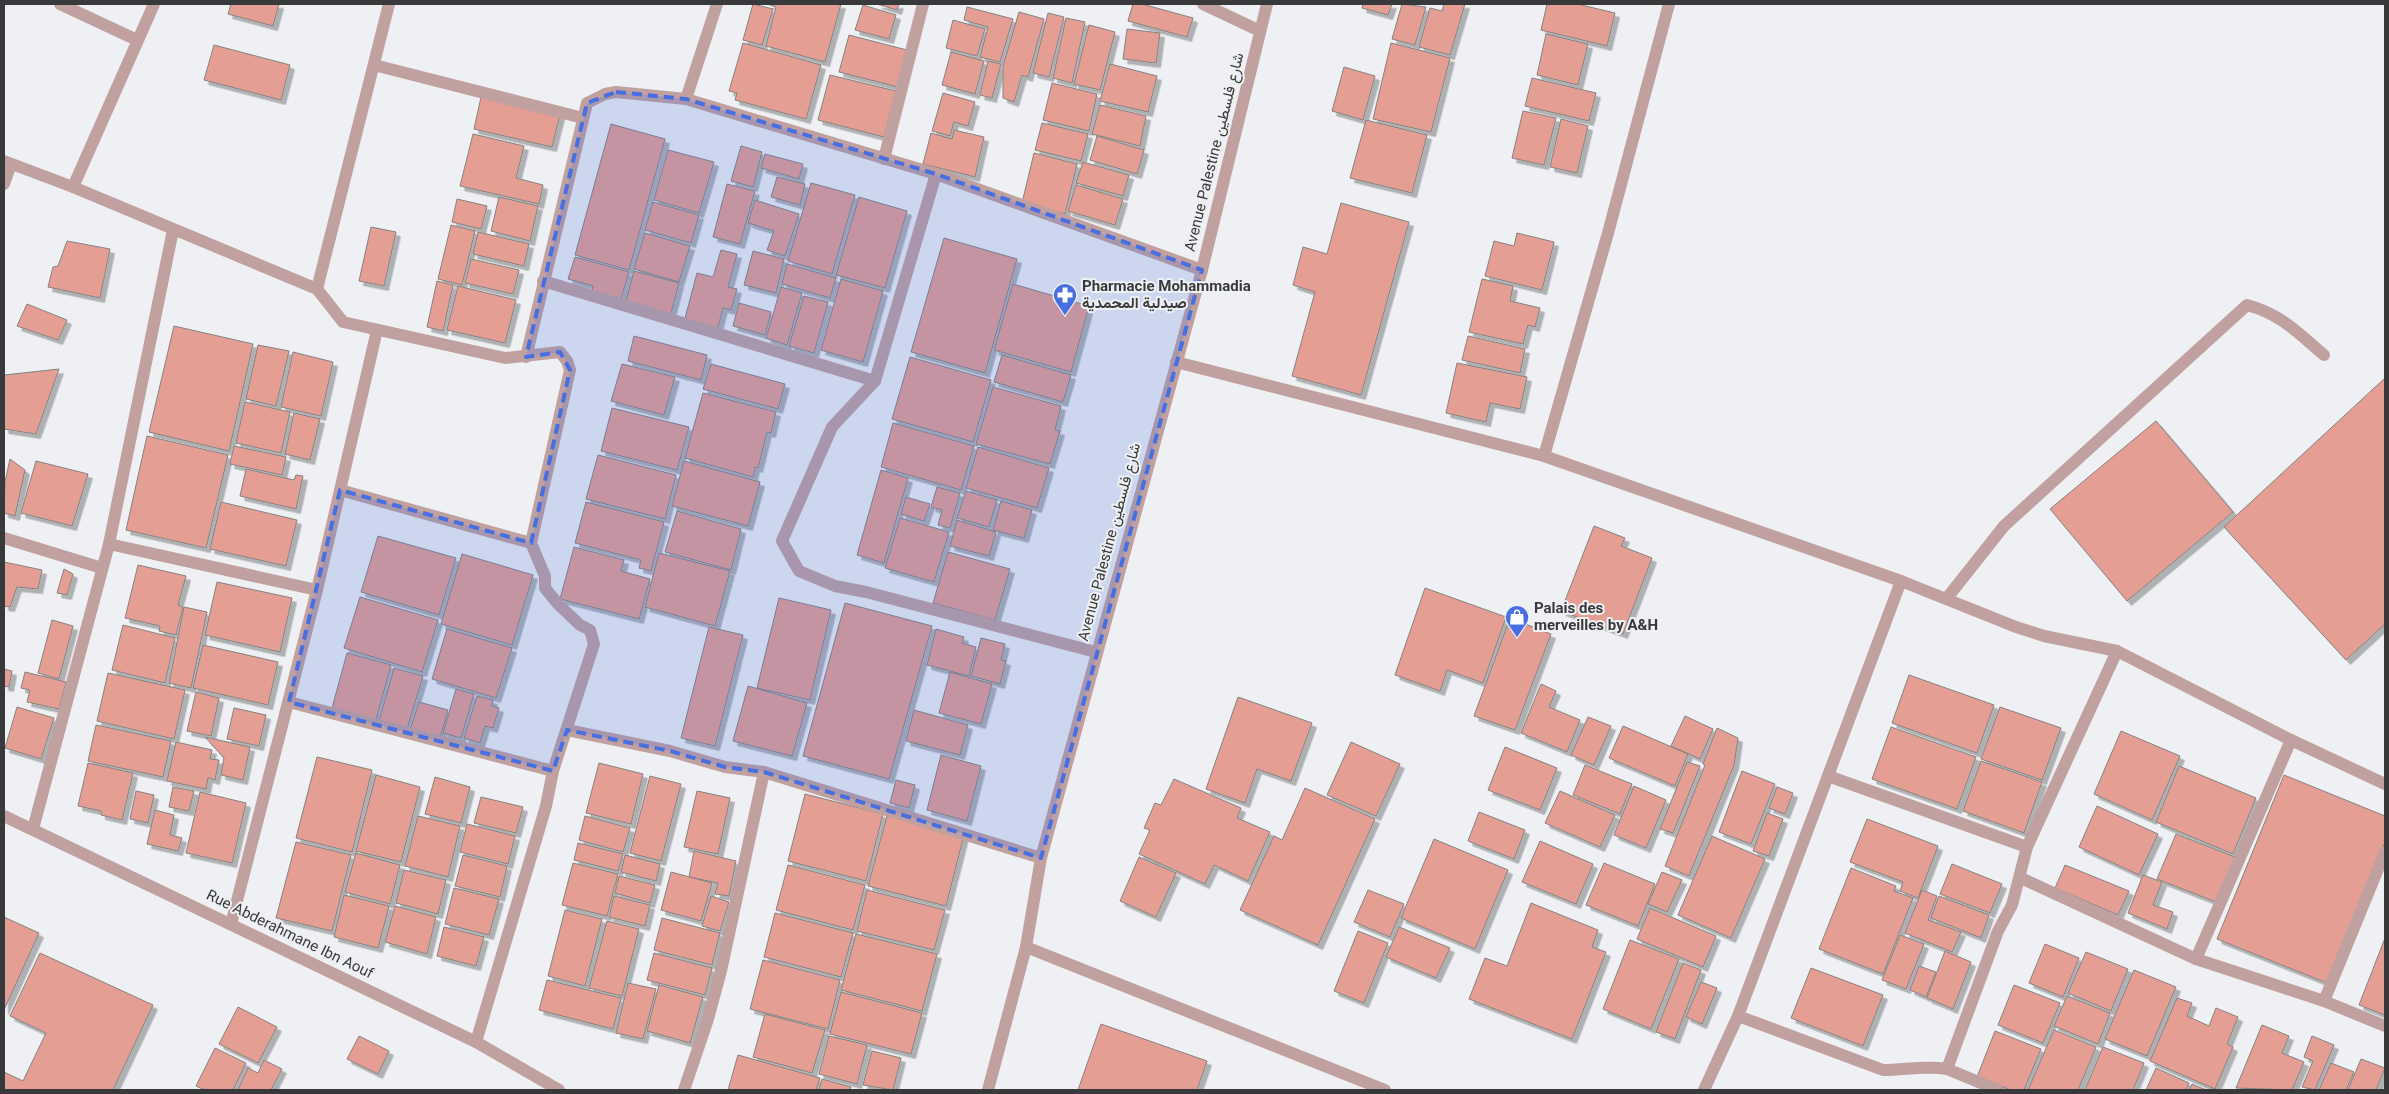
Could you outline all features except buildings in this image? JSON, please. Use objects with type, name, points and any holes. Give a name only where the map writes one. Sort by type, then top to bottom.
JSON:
[{"type":"street","points":[[60,4],[137,40]]},
{"type":"street","points":[[74,187],[154,4]]},
{"type":"street","points":[[317,289],[389,4]]},
{"type":"street","points":[[686,99],[717,4]]},
{"type":"street","points":[[884,159],[923,4]]},
{"type":"street","points":[[1203,4],[1260,31]]},
{"type":"street","name":"Avenue Palestine شارع فلسطين","points":[[988,1090],[1026,947],[1041,858],[1202,270],[1267,4]]},
{"type":"street","points":[[1544,456],[1608,233],[1669,4]]},
{"type":"street","points":[[374,65],[583,118]]},
{"type":"street","points":[[526,357],[587,103],[605,94],[616,92],[686,99],[936,174],[1202,270]]},
{"type":"street","points":[[4,184],[7,163],[74,187],[317,289],[343,322],[505,358],[560,352],[567,360],[570,370],[530,543],[545,576],[545,588],[558,604],[580,625],[590,630],[594,644],[568,730],[553,771],[546,806],[476,1042]]},
{"type":"street","points":[[936,174],[875,381],[832,427],[782,541],[799,571],[835,586],[866,592],[1096,652]]},
{"type":"street","points":[[32,829],[109,544],[173,230]]},
{"type":"street","points":[[544,281],[875,381]]},
{"type":"street","points":[[1947,598],[2004,526],[2247,305],[2267,310],[2286,322],[2324,355]]},
{"type":"street","points":[[231,924],[317,590],[377,330]]},
{"type":"street","points":[[1176,362],[1544,456],[1901,581],[1947,598],[1989,617],[2044,636],[2117,651],[2291,740],[2385,784]]},
{"type":"street","points":[[340,490],[530,543]]},
{"type":"street","points":[[4,538],[102,568]]},
{"type":"street","points":[[109,544],[317,590]]},
{"type":"street","points":[[1704,1090],[1738,1016],[1901,581]]},
{"type":"street","points":[[1947,1069],[2021,878],[2028,848],[2117,651]]},
{"type":"street","points":[[289,702],[553,771]]},
{"type":"street","points":[[568,730],[670,751],[725,767],[764,772],[1041,858]]},
{"type":"street","points":[[2196,959],[2291,740]]},
{"type":"street","points":[[684,1090],[708,1019],[721,971],[764,772]]},
{"type":"street","points":[[1828,776],[2028,848]]},
{"type":"street","name":"Rue Abderahmane Ibn Aouf","points":[[4,816],[476,1042],[559,1090]]},
{"type":"street","points":[[2324,1001],[2385,852]]},
{"type":"street","points":[[2021,878],[2196,959],[2324,1001],[2385,1026]]},
{"type":"street","points":[[1026,947],[1386,1090]]},
{"type":"street","points":[[1738,1016],[1884,1070],[1929,1066],[1947,1069],[1998,1090]]},
{"type":"highlighted area","points":[[616,92],[686,99],[936,174],[1202,270],[1041,858],[764,772],[725,767],[670,751],[567,730],[553,771],[289,702],[340,490],[531,543],[570,370],[560,352],[526,357],[587,103]]},
{"type":"place","name":"Pharmacie Mohammadia صيدلية المحمدية","points":[[1065,316]]},
{"type":"place","name":"Palais des merveilles by A&H","points":[[1517,638]]}]
